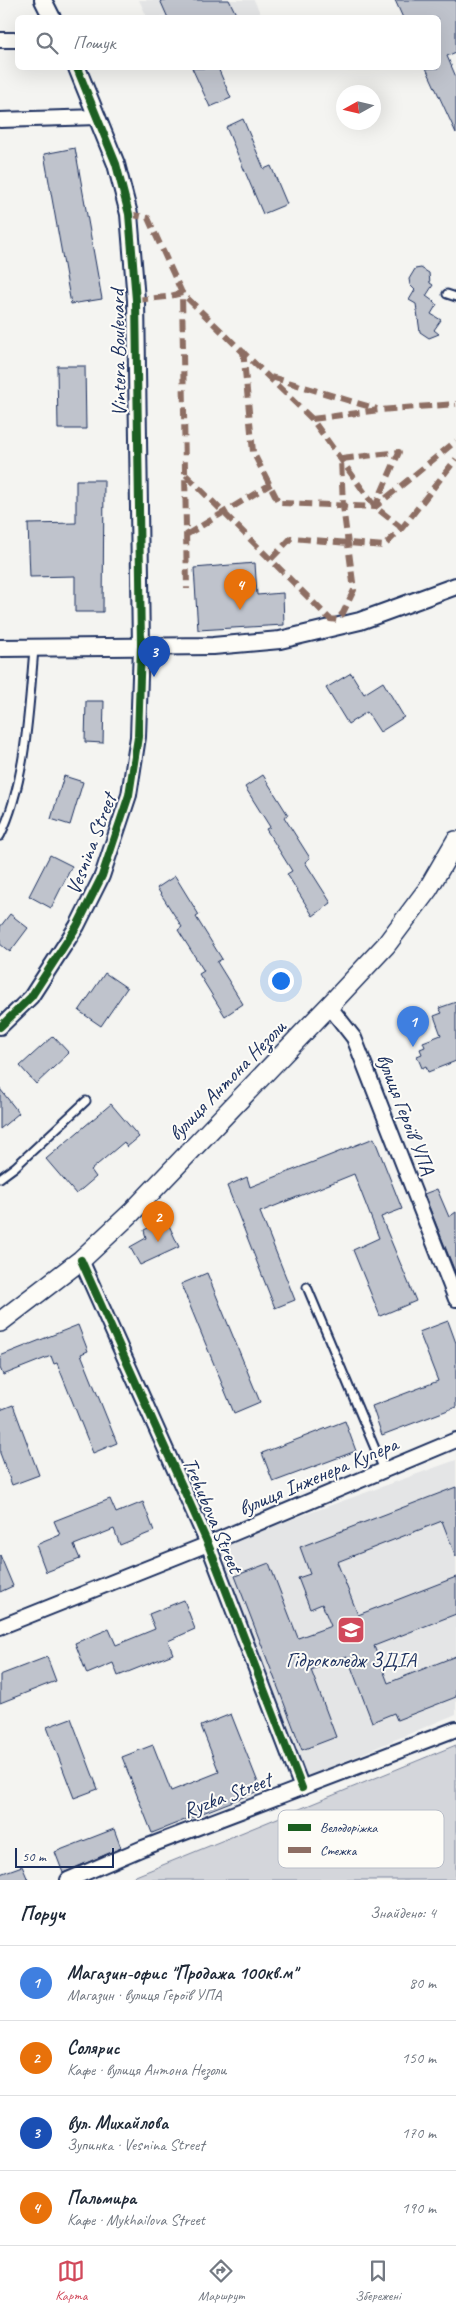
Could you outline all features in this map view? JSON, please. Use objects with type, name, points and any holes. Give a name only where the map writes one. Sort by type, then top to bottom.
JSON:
[{"type":"main road","name":"вулиця Антона Незоли","points":[[0,1322],[81,1260],[131,1213],[329,1006],[391,938],[428,889],[456,841]]},
{"type":"street","points":[[43,0],[50,15]]},
{"type":"street","points":[[0,40],[15,40]]},
{"type":"street","name":"Vintera Boulevard","points":[[78,70],[116,164],[129,214],[136,300],[141,646]]},
{"type":"street","points":[[0,120],[98,117]]},
{"type":"street","points":[[0,648],[214,646],[297,636],[360,621],[456,586]]},
{"type":"street","name":"Vesnina Street","points":[[0,1026],[31,996],[77,926],[102,876],[129,795],[138,737],[141,646]]},
{"type":"street","name":"вулиця Героїв УПА","points":[[329,1006],[354,1038],[456,1299]]},
{"type":"street","name":"Trehubova Street","points":[[81,1260],[208,1544],[302,1788]]},
{"type":"street","name":"вулиця Інженера Купера","points":[[0,1627],[208,1544],[456,1440]]},
{"type":"street","name":"Ryzka Street","points":[[68,1880],[143,1848],[456,1729]]},
{"type":"lane","points":[[447,294],[456,297]]},
{"type":"lane","points":[[0,836],[7,822],[25,744],[34,649]]},
{"type":"lane","points":[[0,1178],[15,1167],[86,1101]]},
{"type":"lane","points":[[307,1287],[384,1470]]},
{"type":"shaded area","points":[[139,0],[254,0],[261,15],[146,15]]},
{"type":"shaded area","name":"Гідроколедж ЗДIА","points":[[456,1460],[456,1714],[302,1779],[215,1547]]},
{"type":"shaded area","points":[[456,1745],[456,1880],[126,1880],[278,1818],[278,1868],[444,1868],[444,1810],[297,1810]]},
{"type":"building","points":[[160,0],[229,0],[236,15],[167,15]]},
{"type":"building","points":[[395,0],[456,0],[456,52],[447,56],[456,77],[456,133],[427,70],[441,70],[441,15],[402,15]]},
{"type":"building","points":[[193,70],[219,70],[231,98],[210,107]]},
{"type":"building","points":[[243,119],[264,169],[271,166],[287,204],[263,214],[226,127]]},
{"type":"building","points":[[75,148],[102,299],[71,304],[44,154]]},
{"type":"building","points":[[421,268],[429,273],[430,283],[433,285],[426,296],[437,304],[431,314],[441,320],[434,330],[439,334],[429,338],[420,332],[416,304],[409,300],[415,290],[410,285],[409,279],[415,269]]},
{"type":"building","points":[[57,366],[85,366],[86,429],[58,429]]},
{"type":"building","points":[[76,480],[104,480],[103,612],[75,612],[75,576],[30,577],[28,524],[76,523]]},
{"type":"building","points":[[255,563],[257,595],[283,593],[284,625],[198,630],[194,568]]},
{"type":"building","points":[[351,673],[364,694],[383,682],[404,717],[380,732],[367,712],[348,724],[326,688]]},
{"type":"building","points":[[86,701],[104,701],[103,743],[85,742]]},
{"type":"building","points":[[263,775],[288,815],[284,817],[310,858],[305,862],[331,903],[313,916],[287,874],[292,871],[266,829],[270,827],[245,787]]},
{"type":"building","points":[[64,776],[83,782],[70,825],[51,819]]},
{"type":"building","points":[[50,855],[72,866],[51,908],[29,896]]},
{"type":"building","points":[[175,876],[199,915],[196,917],[222,959],[217,962],[243,1004],[225,1016],[199,974],[204,971],[178,930],[182,927],[157,888]]},
{"type":"building","points":[[10,914],[28,928],[10,952],[0,944],[0,927]]},
{"type":"building","points":[[105,973],[127,988],[101,1026],[79,1011]]},
{"type":"building","points":[[456,1002],[456,1061],[428,1072],[426,1066],[422,1068],[417,1056],[422,1054],[420,1049],[425,1047],[423,1042],[441,1035],[434,1016],[442,1013],[439,1008]]},
{"type":"building","points":[[53,1036],[69,1053],[36,1084],[20,1066]]},
{"type":"building","points":[[0,1089],[19,1113],[0,1129]]},
{"type":"building","points":[[111,1104],[139,1137],[127,1147],[124,1142],[91,1170],[96,1177],[76,1194],[46,1159]]},
{"type":"building","points":[[374,1138],[402,1209],[381,1217],[416,1301],[380,1316],[353,1250],[379,1238],[354,1174],[260,1212],[295,1300],[275,1308],[227,1186],[247,1177],[250,1187]]},
{"type":"building","points":[[437,1189],[449,1217],[456,1212],[456,1274],[424,1194]]},
{"type":"building","points":[[166,1219],[179,1247],[140,1265],[130,1247],[146,1238],[144,1230]]},
{"type":"building","points":[[207,1273],[260,1402],[234,1413],[181,1284]]},
{"type":"building","points":[[448,1321],[456,1343],[456,1407],[382,1435],[372,1406],[438,1381],[419,1332]]},
{"type":"building","points":[[78,1325],[88,1351],[81,1354],[117,1443],[93,1453],[57,1363],[54,1364],[51,1356],[3,1375],[0,1368],[0,1356]]},
{"type":"building","points":[[13,1405],[39,1475],[12,1485],[0,1453],[0,1410]]},
{"type":"building","points":[[345,1421],[356,1451],[273,1482],[262,1453]]},
{"type":"building","points":[[456,1487],[456,1557],[442,1521],[337,1562],[358,1615],[456,1577],[456,1614],[374,1646],[388,1683],[456,1656],[456,1697],[397,1720],[394,1713],[372,1722],[347,1656],[311,1670],[336,1737],[302,1750],[235,1576],[269,1563],[298,1638],[331,1626],[322,1604],[310,1609],[298,1578],[310,1574],[300,1547]]},
{"type":"building","points":[[110,1499],[116,1513],[143,1502],[154,1531],[120,1545],[114,1529],[74,1545],[80,1559],[46,1572],[36,1545],[60,1535],[54,1521]]},
{"type":"building","points":[[0,1555],[13,1586],[0,1592]]},
{"type":"building","points":[[184,1600],[195,1629],[168,1641],[173,1654],[118,1676],[113,1663],[87,1674],[75,1643],[109,1629],[116,1645],[155,1629],[149,1614]]},
{"type":"building","points":[[47,1657],[56,1681],[0,1703],[0,1675]]},
{"type":"building","points":[[231,1714],[261,1790],[152,1833],[122,1757],[153,1745],[171,1791],[219,1772],[201,1726]]},
{"type":"building","points":[[71,1718],[98,1789],[74,1798],[47,1727]]},
{"type":"building","points":[[114,1829],[121,1848],[63,1873],[55,1852]]},
{"type":"building","points":[[22,1866],[28,1880],[0,1880],[0,1874]]},
{"type":"marked path","points":[[129,214],[148,218],[182,293],[187,589]]},
{"type":"marked path","points":[[136,300],[166,297],[182,293],[312,419],[375,507],[402,528]]},
{"type":"marked path","points":[[243,350],[253,452],[279,503],[375,507],[456,441]]},
{"type":"marked path","points":[[271,377],[377,409]]},
{"type":"marked path","points":[[312,419],[379,410],[456,404]]},
{"type":"marked path","points":[[186,475],[330,619],[337,620],[343,613],[354,590],[343,506],[341,459],[399,452],[375,507]]},
{"type":"marked path","points":[[271,559],[291,538],[384,546],[402,528],[456,459]]},
{"type":"marked path","points":[[186,535],[271,484]]},
{"type":"cycle path","points":[[0,1027],[31,997],[77,926],[102,876],[129,795],[138,737],[141,646],[136,300],[129,214],[116,164],[78,70]]},
{"type":"cycle path","points":[[81,1260],[208,1544],[302,1788]]},
{"type":"place","name":"Пальмира","points":[[240,610]]},
{"type":"place","name":"вул. Михайлова","points":[[154,677]]},
{"type":"place","name":"Магазин-офис \"Продажа 100кв.м\"","points":[[413,1047]]},
{"type":"place","name":"Солярис","points":[[158,1242]]},
{"type":"place","name":"Гідроколедж ЗДIА","points":[[351,1630]]}]
